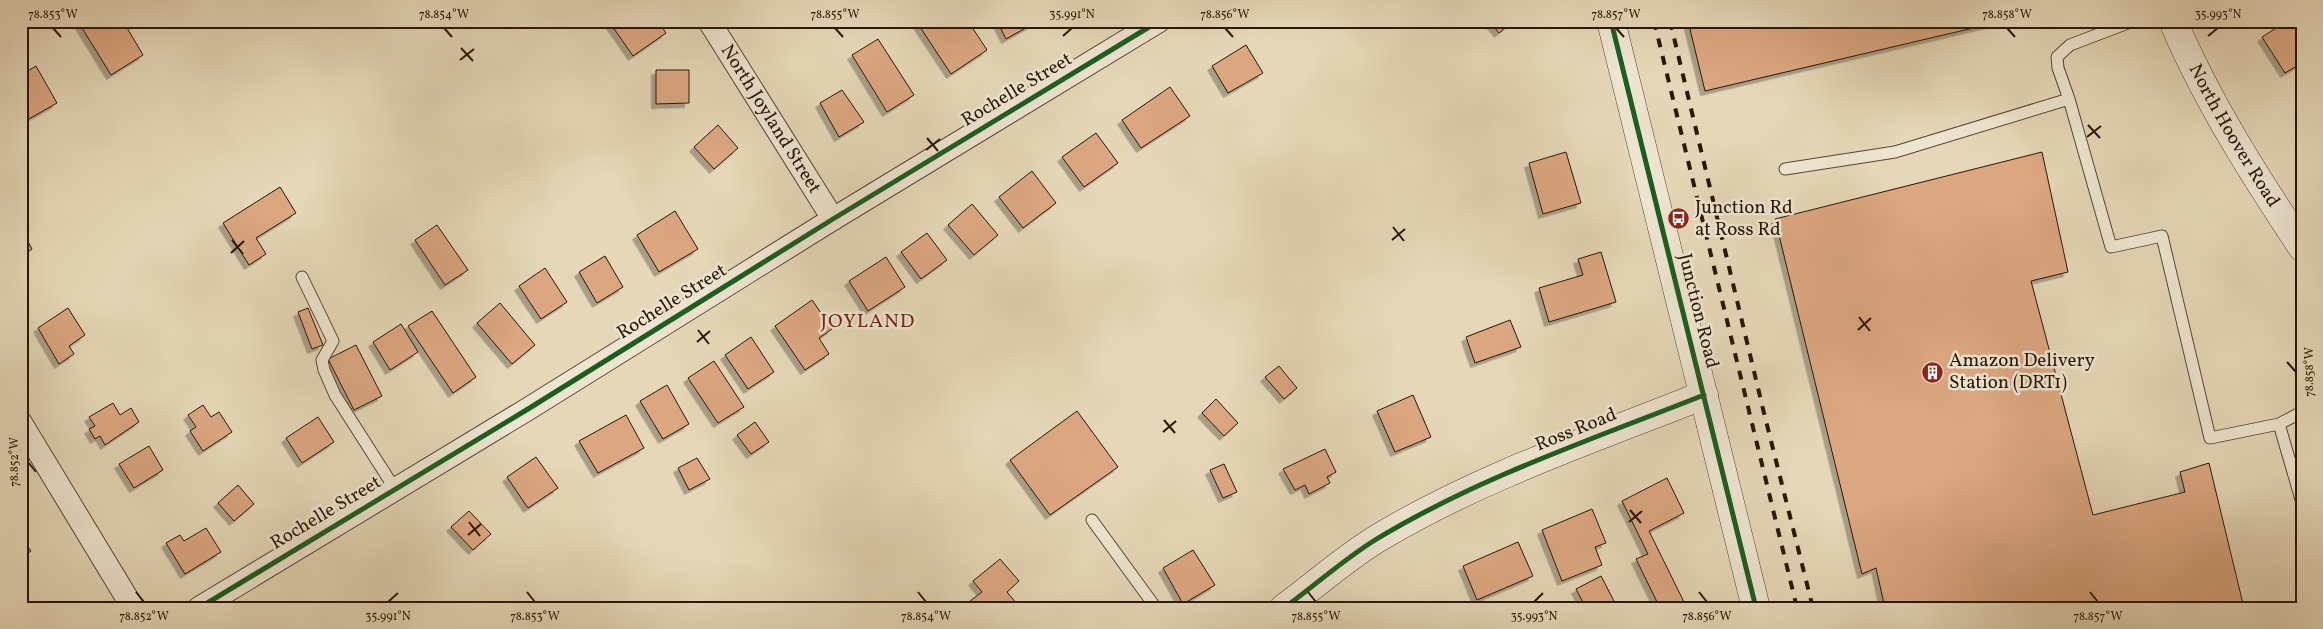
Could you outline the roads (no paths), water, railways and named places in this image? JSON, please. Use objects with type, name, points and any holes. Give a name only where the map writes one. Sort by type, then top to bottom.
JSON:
[{"type":"street","name":"North Joyland Street","points":[[709,21],[833,219]]},
{"type":"street","name":"Rochelle Street","points":[[200,608],[528,409],[833,219],[1159,21]]},
{"type":"street","name":"Junction Road","points":[[1611,21],[1756,608]]},
{"type":"street","name":"North Hoover Road","points":[[2173,21],[2188,57],[2215,107],[2302,247]]},
{"type":"street","name":"Ross Road","points":[[1284,608],[1374,541],[1447,502],[1567,450],[1704,395]]},
{"type":"street","points":[[21,423],[133,608]]},
{"type":"lane","points":[[2134,21],[2070,45],[2057,56],[2058,68],[2069,99],[2111,247],[2162,236],[2210,438],[2279,424],[2302,412]]},
{"type":"lane","points":[[1785,169],[1895,152],[2069,99]]},
{"type":"lane","points":[[302,277],[333,341],[322,360],[324,370],[336,395],[395,489]]},
{"type":"lane","points":[[2279,424],[2302,503]]},
{"type":"lane","points":[[1092,520],[1156,608]]},
{"type":"railway","points":[[1654,21],[1797,608]]},
{"type":"railway","points":[[1670,21],[1813,608]]},
{"type":"place","name":"Junction Rd at Ross Rd","points":[[1679,219]]},
{"type":"place","name":"Amazon Delivery Station (DRT1)","points":[[1933,372]]},
{"type":"district","name":"JOYLAND","points":[[868,322]]}]
